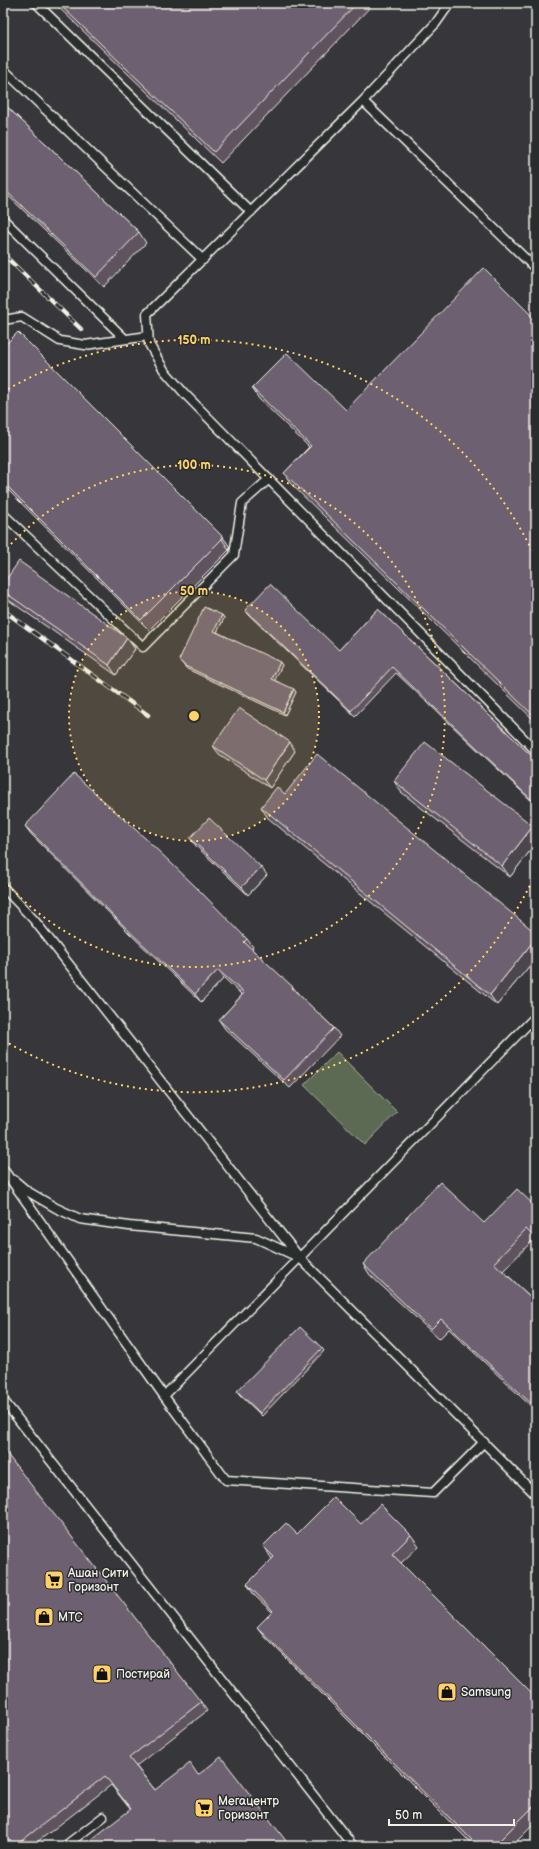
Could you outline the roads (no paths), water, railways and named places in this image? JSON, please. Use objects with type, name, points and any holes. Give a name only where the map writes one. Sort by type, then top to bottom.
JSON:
[{"type":"lane","points":[[36,3],[251,212]]},
{"type":"lane","points":[[450,3],[436,23],[363,101],[147,314],[148,336],[149,344],[164,370],[184,393],[536,751]]},
{"type":"lane","points":[[3,69],[203,260]]},
{"type":"lane","points":[[363,101],[536,269]]},
{"type":"lane","points":[[3,219],[125,340]]},
{"type":"lane","points":[[3,320],[22,317],[60,340],[85,345],[148,336]]},
{"type":"lane","points":[[3,514],[144,647],[234,555],[242,503],[268,479]]},
{"type":"lane","points":[[3,887],[34,920],[300,1258],[536,1495]]},
{"type":"lane","points":[[164,1396],[536,1016]]},
{"type":"lane","points":[[4,1171],[27,1191],[56,1208],[80,1219],[129,1226],[256,1238],[300,1258]]},
{"type":"lane","points":[[4,1171],[164,1396],[226,1480],[433,1493],[484,1442]]},
{"type":"lane","points":[[3,1400],[353,1846]]},
{"type":"lane","points":[[65,1846],[103,1817]]},
{"type":"railway","points":[[3,254],[81,329]]},
{"type":"railway","points":[[3,610],[148,715]]},
{"type":"place","name":"Ашан Сити Горизонт","points":[[54,1580]]},
{"type":"place","name":"МТС","points":[[44,1617]]},
{"type":"place","name":"Постирай","points":[[102,1674]]},
{"type":"place","name":"Samsung","points":[[447,1692]]},
{"type":"place","name":"Мегацентр Горизонт","points":[[204,1808]]}]
